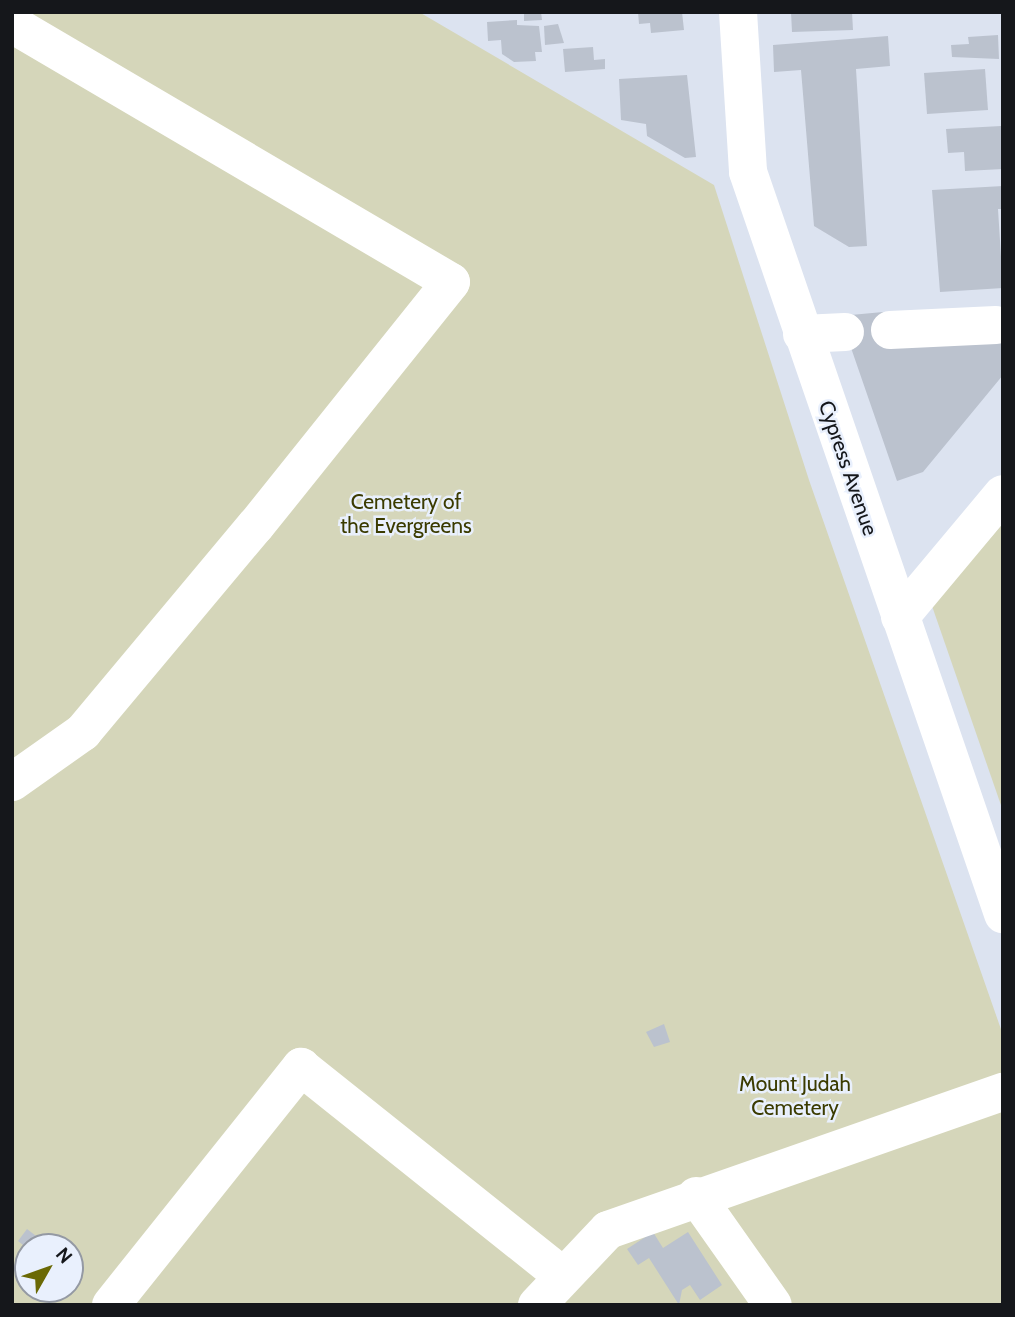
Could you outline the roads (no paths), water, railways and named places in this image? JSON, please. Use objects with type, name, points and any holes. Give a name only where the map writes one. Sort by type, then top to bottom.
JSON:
[{"type":"street","name":"Cypress Avenue","points":[[738,12],[748,172],[1003,914]]},
{"type":"street","points":[[12,24],[451,282],[244,541],[83,732],[12,782]]},
{"type":"street","points":[[890,330],[996,325]]},
{"type":"street","points":[[802,334],[845,332]]},
{"type":"street","points":[[900,617],[1003,494]]},
{"type":"street","points":[[111,1305],[301,1068],[562,1275]]},
{"type":"street","points":[[537,1305],[562,1275],[608,1230],[696,1196],[1003,1092]]},
{"type":"street","points":[[696,1196],[773,1305]]},
{"type":"park label","name":"Cemetery of the Evergreens","points":[[406,514]]},
{"type":"park label","name":"Mount Judah Cemetery","points":[[795,1096]]}]
